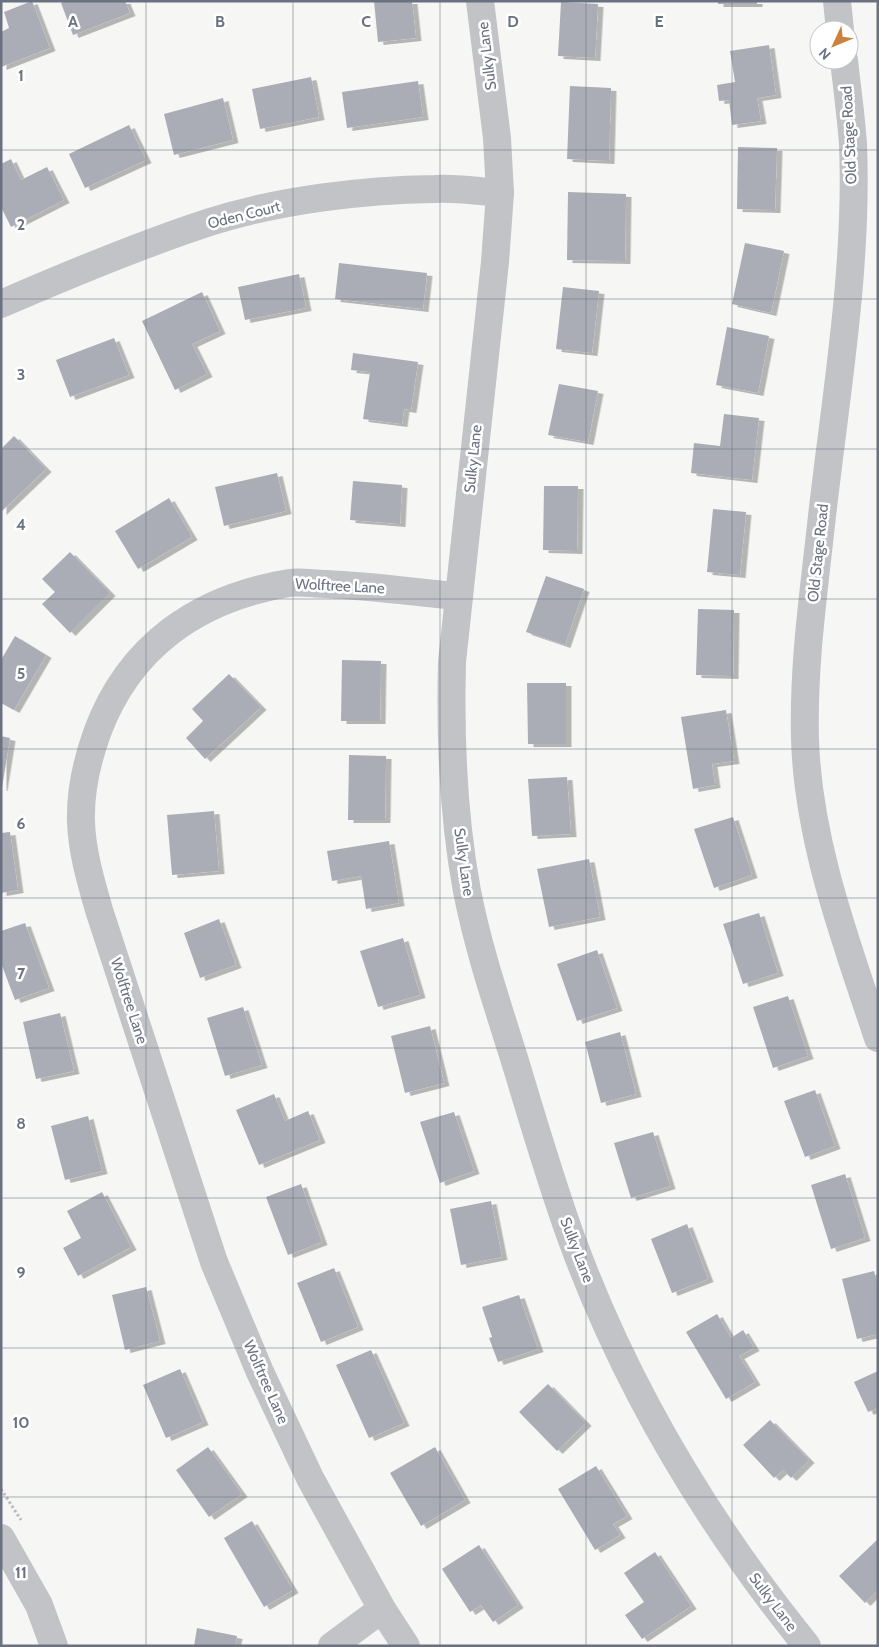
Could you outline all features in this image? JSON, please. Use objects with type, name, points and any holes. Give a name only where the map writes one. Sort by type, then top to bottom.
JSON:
[{"type":"street","name":"Sulky Lane","points":[[480,1],[497,138],[500,193],[495,262],[458,596],[450,726],[457,809],[467,890],[482,957],[572,1240],[605,1320],[645,1403],[672,1453],[736,1554],[807,1646]]},
{"type":"street","points":[[837,1],[839,20]]},
{"type":"street","name":"Old Stage Road","points":[[845,70],[852,144],[852,229],[846,307],[808,645],[805,739],[810,793],[820,847],[838,913],[878,1038]]},
{"type":"street","name":"Oden Court","points":[[1,304],[107,259],[211,222],[278,206],[352,195],[436,189],[500,193]]},
{"type":"street","name":"Wolftree Lane","points":[[406,1646],[382,1609],[310,1478],[260,1372],[214,1262],[94,892],[86,865],[81,822],[84,779],[103,717],[116,691],[151,646],[204,610],[234,596],[290,583],[340,584],[458,596]]},
{"type":"street","points":[[1,1538],[39,1605],[54,1646]]},
{"type":"street","points":[[332,1646],[382,1609]]},
{"type":"building","points":[[32,1],[50,48],[1,67],[1,32],[9,28],[4,12]]},
{"type":"building","points":[[65,1],[125,1],[130,13],[73,35],[61,3]]},
{"type":"building","points":[[374,1],[412,1],[416,38],[378,42]]},
{"type":"building","points":[[718,1],[757,1],[757,4],[718,4]]},
{"type":"building","points":[[561,2],[598,4],[595,58],[558,56]]},
{"type":"building","points":[[769,45],[776,95],[757,98],[761,121],[732,125],[729,100],[719,101],[717,85],[735,82],[730,51]]},
{"type":"building","points":[[311,77],[319,117],[260,129],[252,89]]},
{"type":"building","points":[[418,81],[423,117],[347,128],[342,92]]},
{"type":"building","points":[[570,86],[611,88],[609,161],[567,159]]},
{"type":"building","points":[[223,98],[233,140],[174,155],[164,114]]},
{"type":"building","points":[[129,125],[146,160],[85,188],[69,154]]},
{"type":"building","points":[[738,147],[777,148],[775,210],[737,209]]},
{"type":"building","points":[[11,159],[21,180],[47,167],[64,200],[11,227],[1,207],[1,164]]},
{"type":"building","points":[[568,192],[626,194],[625,261],[567,260]]},
{"type":"building","points":[[745,243],[784,251],[771,313],[732,304]]},
{"type":"building","points":[[339,263],[427,273],[423,309],[335,299]]},
{"type":"building","points":[[299,274],[306,308],[245,320],[238,287]]},
{"type":"building","points":[[563,287],[599,291],[592,353],[556,349]]},
{"type":"building","points":[[202,292],[220,331],[192,344],[207,374],[175,390],[142,321]]},
{"type":"building","points":[[727,327],[769,336],[758,393],[716,385]]},
{"type":"building","points":[[114,338],[129,375],[70,397],[56,360]]},
{"type":"building","points":[[353,353],[418,362],[411,410],[404,409],[402,424],[363,419],[370,372],[351,370]]},
{"type":"building","points":[[559,384],[598,391],[588,442],[548,435]]},
{"type":"building","points":[[724,414],[759,418],[752,480],[691,473],[694,443],[720,446]]},
{"type":"building","points":[[14,436],[46,469],[1,512],[1,449]]},
{"type":"building","points":[[277,473],[286,511],[224,526],[215,487]]},
{"type":"building","points":[[353,481],[402,485],[400,524],[350,520]]},
{"type":"building","points":[[544,486],[578,486],[577,551],[543,550]]},
{"type":"building","points":[[169,498],[192,537],[138,569],[115,531]]},
{"type":"building","points":[[713,509],[746,512],[740,575],[707,572]]},
{"type":"building","points":[[70,552],[110,593],[70,633],[42,604],[55,592],[42,579]]},
{"type":"building","points":[[546,576],[584,589],[565,645],[526,632]]},
{"type":"building","points":[[698,609],[734,610],[733,676],[696,675]]},
{"type":"building","points":[[15,636],[46,655],[14,710],[1,703],[1,660]]},
{"type":"building","points":[[342,660],[381,661],[380,721],[341,721]]},
{"type":"building","points":[[229,674],[261,707],[205,759],[186,738],[203,721],[192,709]]},
{"type":"building","points":[[527,683],[566,683],[566,744],[528,744]]},
{"type":"building","points":[[726,710],[734,761],[712,764],[715,785],[693,789],[681,717]]},
{"type":"building","points":[[1,736],[10,738],[2,788],[1,788]]},
{"type":"building","points":[[349,755],[386,756],[385,820],[348,820]]},
{"type":"building","points":[[567,777],[571,834],[532,836],[528,779]]},
{"type":"building","points":[[214,811],[219,871],[172,875],[167,815]]},
{"type":"building","points":[[733,817],[752,875],[714,888],[694,829]]},
{"type":"building","points":[[10,832],[18,890],[1,893],[1,833]]},
{"type":"building","points":[[389,841],[399,903],[366,909],[361,876],[332,881],[327,851]]},
{"type":"building","points":[[589,859],[600,917],[549,927],[537,869]]},
{"type":"building","points":[[759,913],[778,973],[743,984],[723,924]]},
{"type":"building","points":[[219,919],[236,965],[200,978],[184,933]]},
{"type":"building","points":[[25,923],[49,988],[15,1000],[1,963],[1,931]]},
{"type":"building","points":[[403,938],[420,995],[378,1007],[360,951]]},
{"type":"building","points":[[597,950],[617,1008],[577,1021],[557,964]]},
{"type":"building","points":[[788,996],[808,1056],[773,1068],[753,1007]]},
{"type":"building","points":[[243,1007],[262,1065],[225,1076],[207,1018]]},
{"type":"building","points":[[60,1013],[74,1071],[36,1079],[23,1022]]},
{"type":"building","points":[[430,1026],[444,1083],[405,1093],[391,1036]]},
{"type":"building","points":[[620,1032],[636,1094],[601,1103],[585,1042]]},
{"type":"building","points":[[815,1090],[835,1146],[805,1157],[784,1101]]},
{"type":"building","points":[[274,1094],[285,1121],[308,1111],[320,1140],[259,1165],[236,1110]]},
{"type":"building","points":[[454,1112],[474,1171],[440,1183],[420,1122]]},
{"type":"building","points":[[88,1116],[102,1171],[65,1180],[51,1126]]},
{"type":"building","points":[[653,1132],[670,1186],[631,1198],[614,1143]]},
{"type":"building","points":[[845,1174],[865,1238],[831,1249],[811,1185]]},
{"type":"building","points":[[301,1184],[322,1242],[288,1255],[266,1197]]},
{"type":"building","points":[[102,1192],[131,1247],[78,1276],[63,1248],[81,1238],[67,1211]]},
{"type":"building","points":[[491,1201],[502,1257],[461,1265],[450,1209]]},
{"type":"building","points":[[687,1224],[708,1279],[672,1293],[651,1239]]},
{"type":"building","points":[[334,1268],[358,1327],[321,1342],[297,1283]]},
{"type":"building","points":[[874,1271],[878,1286],[878,1334],[857,1339],[842,1279]]},
{"type":"building","points":[[146,1287],[160,1341],[125,1350],[112,1295]]},
{"type":"building","points":[[519,1295],[538,1349],[498,1362],[489,1338],[492,1337],[482,1307]]},
{"type":"building","points":[[717,1314],[731,1338],[743,1330],[754,1348],[739,1356],[755,1382],[726,1399],[686,1332]]},
{"type":"building","points":[[371,1350],[404,1423],[369,1438],[336,1365]]},
{"type":"building","points":[[180,1369],[203,1422],[166,1438],[143,1385]]},
{"type":"building","points":[[878,1371],[878,1408],[868,1412],[854,1382]]},
{"type":"building","points":[[548,1384],[586,1423],[557,1451],[519,1412]]},
{"type":"building","points":[[770,1420],[809,1460],[791,1478],[783,1470],[774,1478],[743,1445]]},
{"type":"building","points":[[208,1447],[242,1494],[209,1517],[176,1470]]},
{"type":"building","points":[[435,1447],[465,1500],[421,1526],[390,1473]]},
{"type":"building","points":[[596,1466],[627,1516],[613,1524],[620,1535],[595,1550],[558,1489]]},
{"type":"building","points":[[252,1521],[293,1590],[264,1607],[224,1538]]},
{"type":"building","points":[[878,1539],[878,1590],[865,1603],[839,1576]]},
{"type":"building","points":[[479,1545],[518,1605],[493,1622],[481,1605],[470,1612],[442,1569]]},
{"type":"building","points":[[655,1552],[691,1606],[642,1639],[625,1615],[644,1602],[624,1573]]},
{"type":"building","points":[[197,1628],[237,1636],[235,1646],[194,1646]]}]
